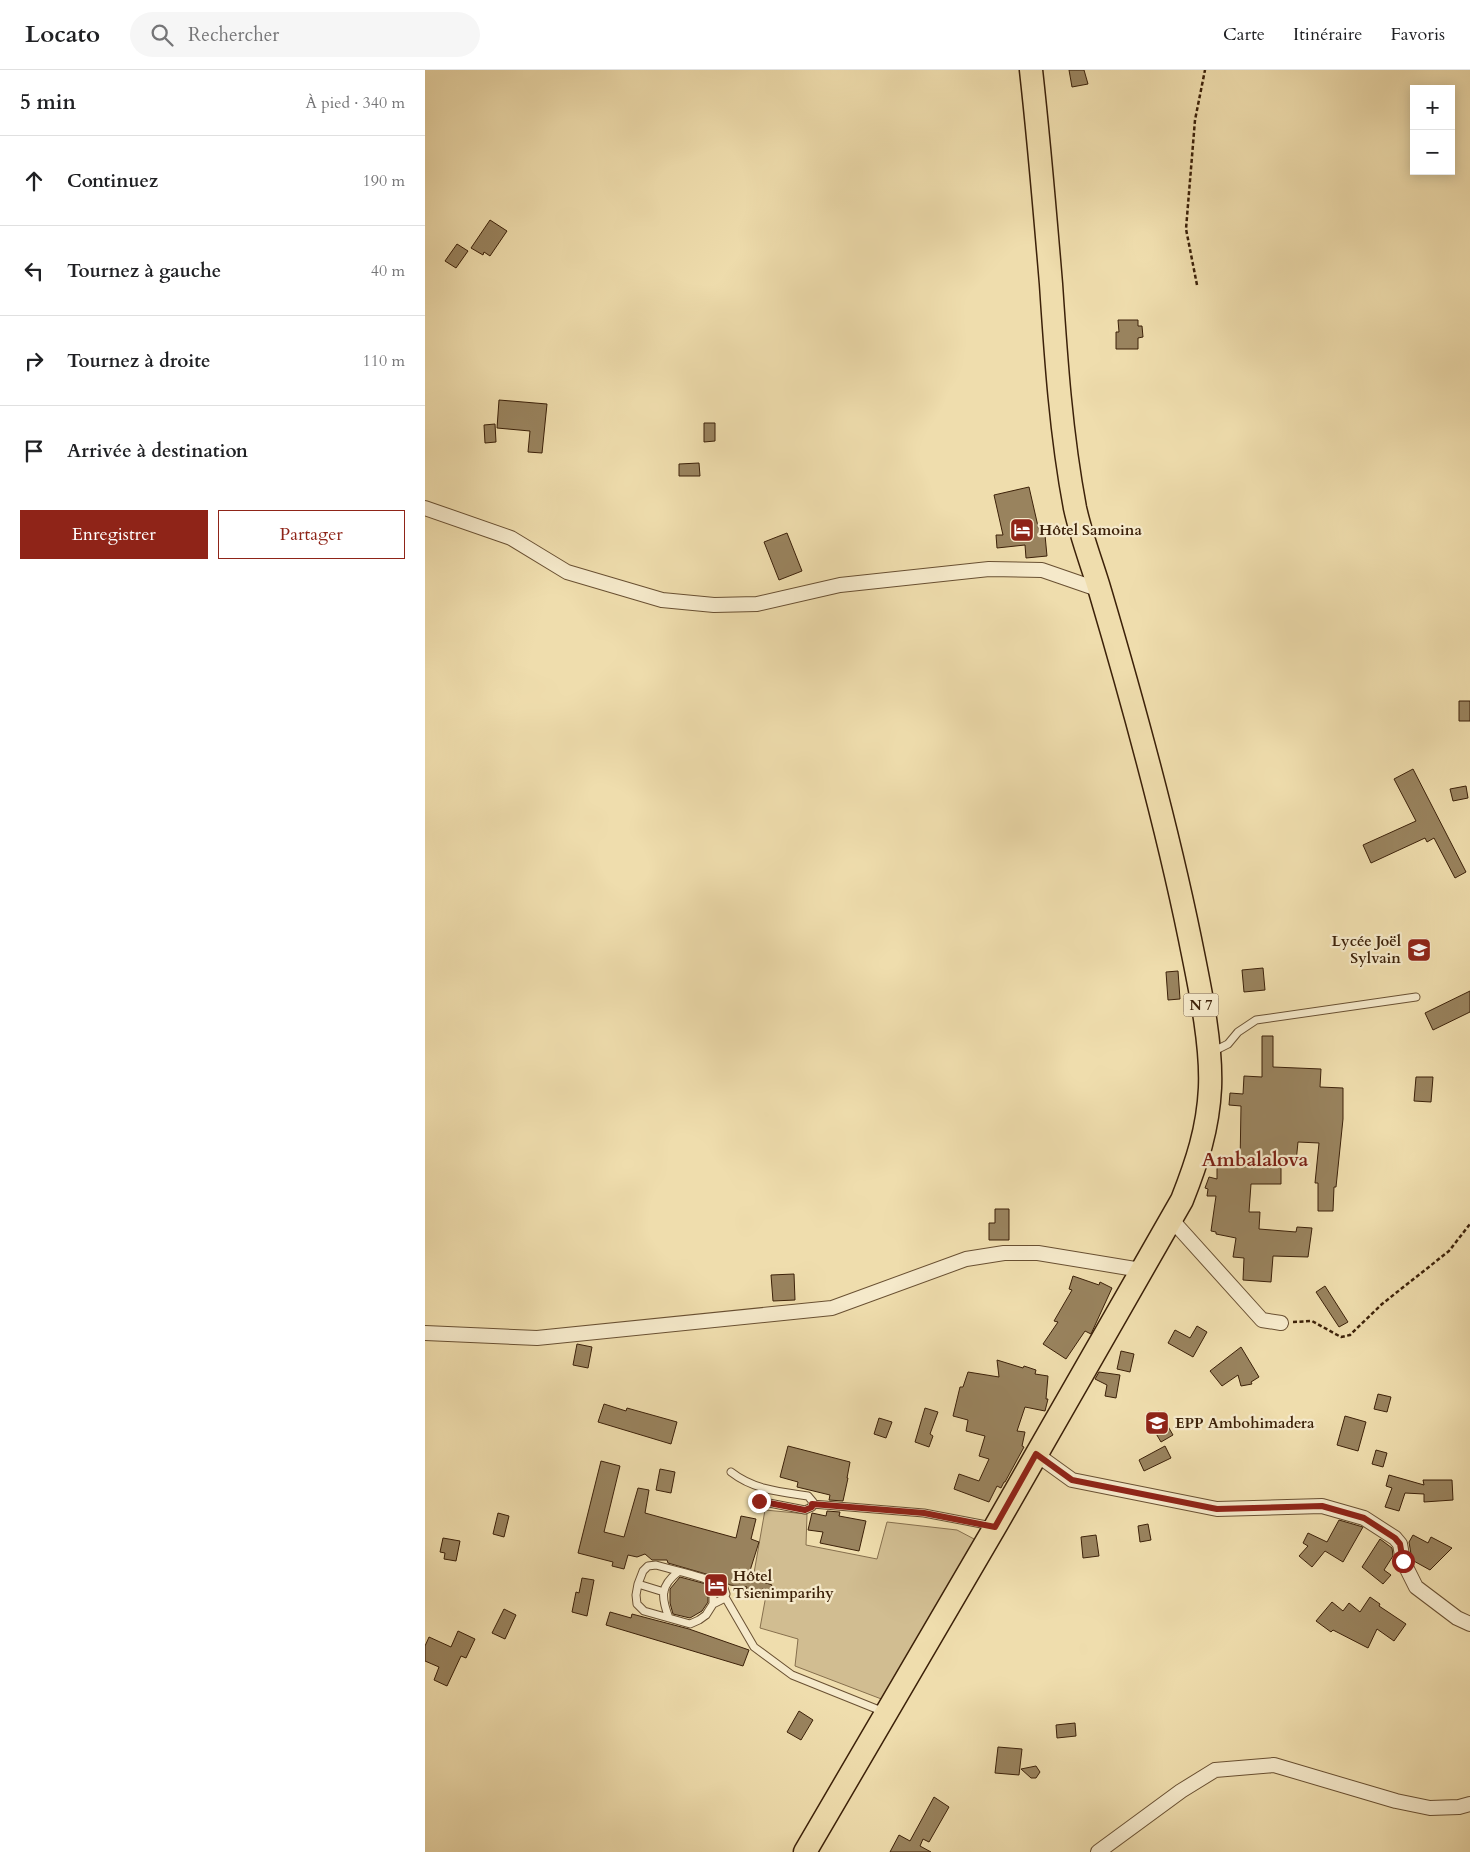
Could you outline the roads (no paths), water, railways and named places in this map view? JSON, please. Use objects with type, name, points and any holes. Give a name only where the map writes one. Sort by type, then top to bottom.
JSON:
[{"type":"main road","name":"N 7","points":[[805,1852],[995,1527],[1182,1200],[1198,1162],[1207,1123],[1210,1087],[1209,1053],[1196,969],[1158,798],[1100,590],[1076,512],[1061,424],[1043,185],[1031,70]]},
{"type":"street","points":[[425,508],[511,538],[567,572],[662,600],[714,605],[757,604],[840,585],[989,569],[1042,570],[1100,590]]},
{"type":"street","points":[[1171,1219],[1262,1320],[1281,1323]]},
{"type":"street","points":[[425,1333],[537,1338],[832,1308],[966,1259],[1003,1253],[1038,1253],[1141,1270]]},
{"type":"street","points":[[1036,1454],[1072,1480],[1217,1509],[1322,1506],[1364,1518],[1395,1538],[1400,1544],[1403,1561],[1416,1587],[1457,1618],[1470,1624]]},
{"type":"street","points":[[1098,1852],[1181,1791],[1215,1770],[1274,1765],[1396,1801],[1430,1808],[1459,1807],[1470,1804]]},
{"type":"lane","points":[[1209,1053],[1228,1044],[1238,1032],[1256,1020],[1416,997]]},
{"type":"lane","points":[[731,1472],[759,1488],[808,1496],[813,1502],[812,1507],[805,1510],[759,1501]]},
{"type":"lane","points":[[812,1504],[924,1513],[995,1527]]},
{"type":"lane","points":[[725,1597],[713,1604],[699,1620],[690,1624],[644,1611],[637,1604],[636,1595],[643,1571],[648,1566],[656,1565],[720,1584],[724,1588],[725,1597],[754,1646],[792,1675],[886,1713]]},
{"type":"lane","points":[[669,1618],[664,1606],[664,1592],[669,1579],[678,1572]]},
{"type":"lane","points":[[711,1581],[713,1604]]},
{"type":"lane","points":[[638,1584],[664,1592]]},
{"type":"place","name":"Hôtel Samoina","points":[[1022,530]]},
{"type":"place","name":"Lycée Joël Sylvain","points":[[1419,950]]},
{"type":"place","name":"EPP Ambohimadera","points":[[1157,1423]]},
{"type":"place","name":"Hôtel Tsienimparihy","points":[[716,1585]]},
{"type":"district","name":"Ambalalova","points":[[1255,1159]]}]
